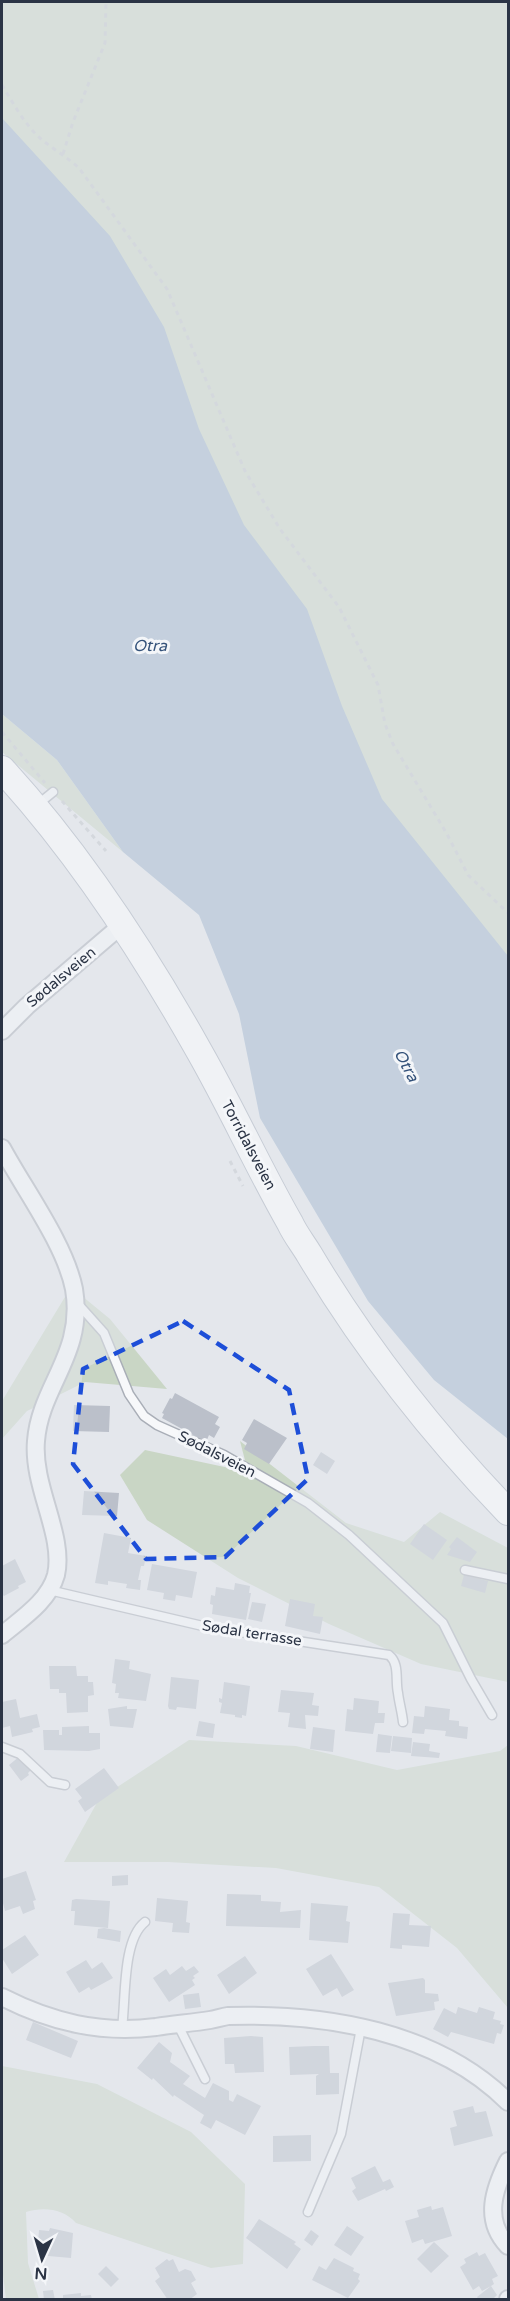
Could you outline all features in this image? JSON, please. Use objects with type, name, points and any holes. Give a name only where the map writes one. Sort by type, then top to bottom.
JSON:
[{"type":"main road","name":"Torridalsveien","points":[[2,769],[44,800],[90,878],[123,924],[199,1050],[291,1225],[344,1311],[414,1406],[508,1512]]},
{"type":"street","name":"Sødalsveien","points":[[2,1031],[27,1006],[123,924]]},
{"type":"street","name":"Sødalsveien","points":[[2,1148],[51,1232],[69,1276],[74,1299]]},
{"type":"street","points":[[2,1635],[34,1608],[49,1590],[56,1577],[56,1544],[36,1470],[36,1442],[43,1409],[61,1373],[74,1336],[74,1299]]},
{"type":"street","points":[[2,1997],[19,2006],[91,2028],[154,2027],[226,2016],[327,2020],[390,2036],[451,2060],[475,2074],[508,2102]]},
{"type":"street","points":[[508,2161],[498,2180],[492,2206],[497,2229],[508,2247]]},
{"type":"lane","name":"Sødalsveien","points":[[74,1299],[104,1334],[129,1394],[144,1416],[157,1425],[224,1455],[308,1503],[349,1535],[443,1623],[492,1715]]},
{"type":"lane","points":[[465,1570],[508,1578]]},
{"type":"lane","name":"Sødal terrasse","points":[[49,1590],[207,1627],[389,1655],[396,1668],[404,1722]]},
{"type":"lane","points":[[2,1747],[20,1754],[50,1782],[65,1785]]},
{"type":"lane","points":[[122,2028],[130,1945],[139,1927],[145,1922]]},
{"type":"lane","points":[[177,2022],[205,2079]]},
{"type":"lane","points":[[308,2212],[341,2134],[360,2028]]},
{"type":"path","points":[[63,154],[73,122],[105,43],[106,2]]},
{"type":"path","points":[[2,85],[15,107],[41,139],[79,168],[167,289],[245,471],[280,529],[339,607],[378,685],[385,724],[393,744],[447,834],[468,875],[508,913]]},
{"type":"highlighted area","points":[[183,1321],[289,1390],[308,1479],[225,1557],[146,1559],[73,1464],[83,1369]]},
{"type":"green space","points":[[2,2],[508,2],[508,1105],[2,352]]},
{"type":"green space","points":[[2,714],[57,760],[123,852],[2,752]]},
{"type":"green space","points":[[71,1287],[110,1319],[167,1389],[85,1382],[27,1411],[2,1439],[2,1401]]},
{"type":"green space","points":[[240,1441],[346,1523],[404,1542],[440,1512],[508,1548],[508,1682],[421,1664],[329,1624],[238,1578],[147,1520],[120,1475],[145,1450],[248,1472]]},
{"type":"green space","points":[[189,1740],[296,1746],[397,1770],[500,1751],[508,1745],[508,2008],[457,1948],[379,1887],[276,1868],[168,1862],[64,1862],[99,1799]]},
{"type":"green space","points":[[2,2066],[97,2084],[191,2132],[245,2184],[243,2264],[211,2268],[76,2223],[59,2212],[46,2209],[32,2210],[26,2212],[28,2263],[39,2299],[6,2299],[2,2267]]},
{"type":"water","name":"Otra","points":[[2,118],[110,236],[164,327],[199,429],[244,525],[307,609],[342,706],[382,799],[508,956],[508,1439],[434,1380],[368,1301],[260,1118],[239,1014],[199,915],[123,852],[57,760],[2,714]]},
{"type":"building","points":[[175,1393],[219,1417],[215,1424],[220,1427],[214,1438],[209,1435],[206,1442],[162,1418],[164,1414],[162,1413]]},
{"type":"building","points":[[74,1405],[110,1406],[109,1432],[73,1431]]},
{"type":"building","points":[[254,1419],[287,1438],[269,1464],[244,1449],[247,1443],[242,1440]]},
{"type":"building","points":[[321,1452],[335,1461],[327,1474],[313,1465]]},
{"type":"building","points":[[84,1491],[119,1493],[117,1516],[82,1515]]},
{"type":"building","points":[[424,1524],[447,1540],[433,1560],[410,1544]]},
{"type":"building","points":[[104,1533],[131,1538],[128,1553],[146,1556],[138,1580],[141,1580],[140,1590],[126,1588],[127,1584],[108,1581],[108,1585],[95,1583]]},
{"type":"building","points":[[457,1537],[477,1552],[470,1562],[447,1555],[451,1549],[449,1547]]},
{"type":"building","points":[[15,1559],[26,1582],[4,1596],[2,1594],[2,1566]]},
{"type":"building","points":[[152,1564],[197,1572],[192,1598],[176,1595],[175,1601],[163,1599],[164,1593],[147,1590]]},
{"type":"building","points":[[464,1575],[488,1581],[485,1593],[461,1586]]},
{"type":"building","points":[[235,1583],[250,1586],[249,1593],[251,1593],[246,1620],[212,1614],[211,1595],[215,1596],[216,1587],[234,1590]]},
{"type":"building","points":[[290,1599],[315,1604],[313,1616],[323,1617],[320,1634],[285,1626]]},
{"type":"building","points":[[252,1602],[266,1604],[262,1622],[248,1619]]},
{"type":"building","points":[[115,1659],[130,1661],[129,1669],[151,1674],[146,1701],[118,1698],[119,1693],[115,1693],[116,1684],[112,1683]]},
{"type":"building","points":[[49,1666],[76,1666],[77,1676],[88,1676],[88,1682],[93,1682],[94,1695],[88,1696],[88,1712],[67,1713],[66,1693],[59,1693],[59,1689],[50,1689]]},
{"type":"building","points":[[171,1677],[199,1680],[196,1709],[177,1707],[176,1710],[169,1709]]},
{"type":"building","points":[[224,1682],[250,1686],[246,1716],[242,1715],[242,1718],[220,1713],[222,1703],[219,1702],[219,1698],[222,1699]]},
{"type":"building","points":[[281,1690],[314,1693],[312,1705],[319,1706],[318,1716],[305,1715],[306,1729],[288,1727],[290,1713],[278,1712]]},
{"type":"building","points":[[354,1698],[379,1701],[378,1713],[385,1713],[384,1723],[375,1723],[373,1734],[345,1731],[347,1709],[353,1710]]},
{"type":"building","points":[[16,1699],[20,1718],[37,1714],[40,1727],[32,1729],[33,1732],[12,1737],[10,1726],[2,1728],[2,1702]]},
{"type":"building","points":[[127,1706],[127,1709],[137,1709],[133,1728],[110,1726],[108,1709]]},
{"type":"building","points":[[425,1706],[450,1709],[449,1720],[459,1721],[459,1726],[468,1727],[467,1739],[445,1736],[446,1731],[425,1729],[424,1734],[412,1733],[414,1716],[424,1717]]},
{"type":"building","points":[[199,1721],[215,1724],[213,1738],[196,1736]]},
{"type":"building","points":[[89,1726],[89,1733],[100,1733],[100,1749],[89,1751],[44,1750],[43,1730],[59,1730],[59,1735],[62,1735],[62,1727]]},
{"type":"building","points":[[313,1727],[335,1730],[333,1752],[310,1749]]},
{"type":"building","points":[[378,1734],[392,1736],[390,1753],[376,1752]]},
{"type":"building","points":[[393,1736],[412,1738],[411,1753],[391,1751]]},
{"type":"building","points":[[413,1742],[430,1744],[429,1751],[440,1753],[439,1758],[411,1756]]},
{"type":"building","points":[[20,1756],[31,1770],[29,1775],[21,1781],[9,1765]]},
{"type":"building","points":[[104,1768],[119,1788],[85,1812],[78,1801],[82,1798],[75,1789]]},
{"type":"building","points":[[26,1871],[36,1900],[33,1901],[35,1909],[23,1914],[20,1906],[5,1911],[2,1899],[2,1879]]},
{"type":"building","points":[[128,1875],[128,1885],[112,1886],[112,1876]]},
{"type":"building","points":[[227,1894],[261,1895],[261,1901],[281,1902],[280,1912],[301,1910],[300,1928],[226,1926]]},
{"type":"building","points":[[157,1898],[188,1901],[186,1922],[190,1923],[189,1933],[172,1932],[173,1923],[155,1921]]},
{"type":"building","points":[[72,1900],[110,1901],[108,1928],[74,1925],[75,1911],[71,1911]]},
{"type":"building","points":[[311,1903],[348,1906],[346,1921],[350,1922],[348,1943],[309,1940]]},
{"type":"building","points":[[393,1913],[410,1914],[409,1925],[431,1926],[429,1947],[402,1945],[402,1949],[390,1948]]},
{"type":"building","points":[[98,1929],[121,1931],[120,1942],[97,1938]]},
{"type":"building","points":[[25,1935],[39,1955],[12,1974],[2,1958],[2,1950]]},
{"type":"building","points":[[331,1954],[354,1990],[342,1997],[337,1988],[323,1996],[306,1969]]},
{"type":"building","points":[[245,1956],[257,1973],[229,1994],[217,1975]]},
{"type":"building","points":[[86,1960],[92,1969],[102,1962],[113,1978],[91,1990],[89,1987],[79,1993],[66,1972]]},
{"type":"building","points":[[182,1966],[186,1971],[194,1966],[199,1972],[193,1976],[195,1978],[192,1980],[195,1985],[169,2002],[153,1978],[166,1969],[170,1975]]},
{"type":"building","points":[[423,1978],[425,1993],[438,1994],[439,2001],[434,2002],[435,2010],[396,2016],[388,1983]]},
{"type":"building","points":[[199,1993],[201,2007],[185,2009],[183,1995]]},
{"type":"building","points":[[458,2007],[477,2013],[479,2007],[495,2012],[493,2019],[501,2021],[500,2024],[504,2025],[501,2034],[497,2033],[494,2044],[451,2032],[448,2037],[433,2029],[444,2008],[456,2014]]},
{"type":"building","points":[[33,2022],[78,2041],[71,2058],[26,2040]]},
{"type":"building","points":[[263,2037],[264,2072],[235,2073],[234,2064],[225,2064],[224,2038]]},
{"type":"building","points":[[159,2042],[172,2053],[170,2062],[190,2076],[183,2084],[205,2098],[213,2083],[229,2091],[229,2100],[233,2102],[237,2094],[261,2106],[245,2135],[216,2120],[211,2129],[200,2123],[204,2115],[174,2095],[173,2097],[153,2078],[152,2080],[137,2068]]},
{"type":"building","points":[[329,2046],[330,2073],[339,2073],[339,2094],[316,2095],[316,2076],[319,2074],[290,2075],[289,2047]]},
{"type":"building","points":[[473,2106],[475,2113],[486,2111],[493,2136],[454,2146],[450,2128],[457,2126],[453,2111]]},
{"type":"building","points":[[311,2135],[311,2161],[273,2162],[273,2136]]},
{"type":"building","points":[[375,2166],[383,2182],[390,2179],[394,2187],[358,2201],[352,2191],[356,2188],[351,2178]]},
{"type":"building","points":[[431,2206],[432,2210],[443,2207],[452,2236],[425,2244],[423,2239],[412,2243],[405,2221],[419,2217],[417,2210]]},
{"type":"building","points":[[259,2219],[296,2242],[294,2244],[301,2249],[287,2269],[246,2238]]},
{"type":"building","points":[[347,2226],[364,2237],[351,2256],[334,2245]]},
{"type":"building","points":[[50,2228],[73,2233],[71,2258],[37,2255],[39,2230],[49,2231]]},
{"type":"building","points":[[311,2230],[319,2236],[312,2246],[304,2240]]},
{"type":"building","points":[[434,2242],[449,2256],[431,2273],[417,2259]]},
{"type":"building","points":[[477,2252],[479,2256],[485,2253],[498,2276],[492,2279],[494,2284],[482,2291],[479,2286],[473,2290],[460,2267],[466,2263],[464,2259]]},
{"type":"building","points":[[334,2258],[354,2268],[353,2271],[360,2274],[358,2279],[360,2281],[348,2298],[312,2280],[319,2266],[326,2270]]},
{"type":"building","points":[[167,2259],[169,2261],[173,2259],[179,2272],[185,2269],[191,2271],[196,2280],[191,2283],[197,2294],[189,2300],[168,2300],[155,2281],[160,2277],[155,2268]]},
{"type":"building","points":[[106,2266],[119,2279],[111,2287],[98,2274]]},
{"type":"building","points":[[491,2286],[497,2295],[492,2300],[479,2300],[477,2297]]},
{"type":"building","points":[[53,2290],[55,2300],[44,2300],[43,2291]]},
{"type":"building","points":[[81,2293],[81,2296],[91,2295],[92,2300],[63,2300],[63,2295]]}]
